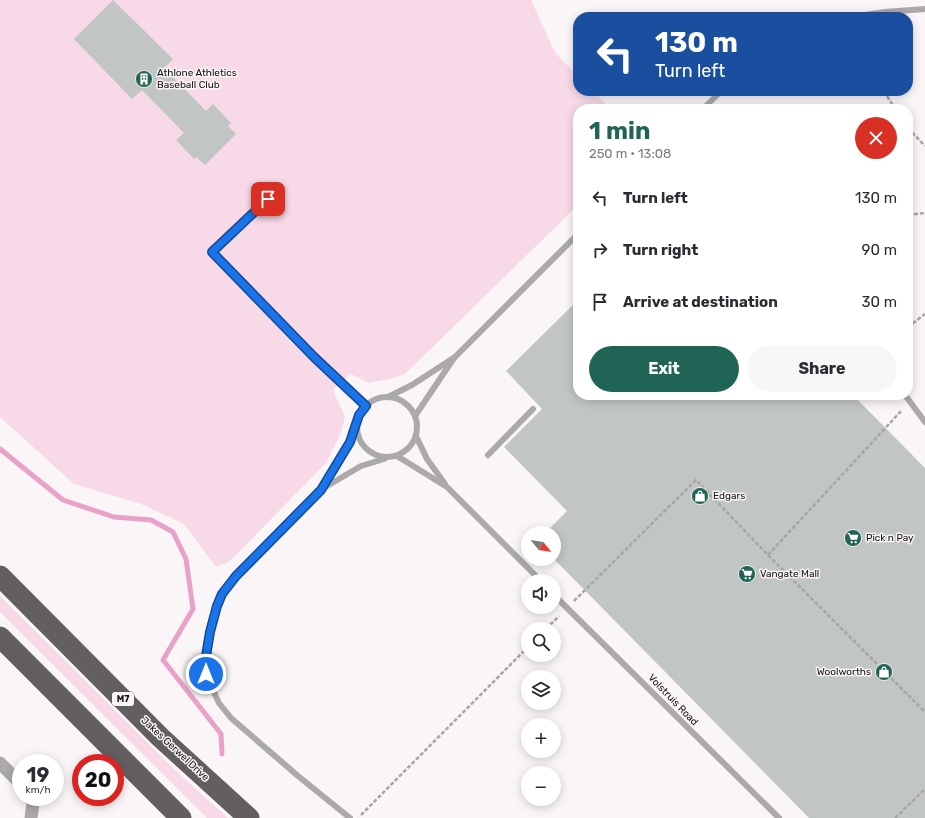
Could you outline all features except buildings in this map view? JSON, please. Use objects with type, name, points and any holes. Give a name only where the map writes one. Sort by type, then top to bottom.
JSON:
[{"type":"highway","name":"Jakes Gerwel Drive","points":[[0,576],[160,736],[250,818]]},
{"type":"highway","points":[[0,637],[181,818]]},
{"type":"street","points":[[0,763],[12,775]]},
{"type":"street","points":[[31,818],[33,806]]},
{"type":"lane","points":[[885,12],[925,9]]},
{"type":"lane","points":[[708,104],[716,96]]},
{"type":"lane","points":[[268,199],[212,252],[314,357],[366,406]]},
{"type":"lane","points":[[415,416],[455,357],[573,239]]},
{"type":"lane","points":[[387,458],[369,452],[362,445],[358,437],[357,427],[359,415],[366,406],[376,399],[388,397],[412,385],[455,357]]},
{"type":"lane","points":[[321,490],[362,466],[397,456],[406,451],[412,445],[418,426],[415,416],[409,406],[399,400],[388,397]]},
{"type":"lane","points":[[910,402],[925,422]]},
{"type":"lane","points":[[488,455],[533,409]]},
{"type":"lane","points":[[350,818],[298,776],[231,718],[219,703],[206,674],[206,656],[210,632],[222,594],[236,576],[321,490],[345,452],[357,427]]},
{"type":"lane","points":[[416,436],[427,459],[447,487],[533,574]]},
{"type":"lane","points":[[397,456],[419,468],[447,487]]},
{"type":"lane","name":"Volstruis Road","points":[[561,603],[778,818]]},
{"type":"path","points":[[913,133],[925,146]]},
{"type":"path","points":[[913,214],[925,213]]},
{"type":"path","points":[[913,323],[925,314]]},
{"type":"path","points":[[768,555],[910,402]]},
{"type":"path","points":[[553,622],[696,480],[768,555],[925,712]]},
{"type":"path","points":[[358,818],[521,654]]},
{"type":"path","points":[[895,818],[925,789]]},
{"type":"shaded area","points":[[0,0],[531,0],[557,55],[573,71],[573,96],[598,96],[606,104],[573,104],[573,210],[405,374],[394,378],[369,383],[351,374],[333,390],[345,417],[340,435],[326,463],[230,561],[216,567],[184,524],[141,504],[74,484],[0,417]]},
{"type":"shaded area","points":[[0,596],[175,770],[228,818],[207,818],[0,612]]},
{"type":"waterway","points":[[0,449],[63,500],[114,517],[151,520],[173,532],[186,559],[193,609],[163,660],[221,734],[222,754]]},
{"type":"place","name":"Athlone Athletics Baseball Club","points":[[144,79]]},
{"type":"place","name":"Edgars","points":[[700,496]]},
{"type":"place","name":"Pick n Pay","points":[[853,538]]},
{"type":"place","name":"Vangate Mall","points":[[747,574]]},
{"type":"place","name":"Woolworths","points":[[884,672]]},
{"type":"route","points":[[206,674],[206,656],[210,632],[222,594],[236,576],[321,490],[345,452],[357,427],[359,415],[366,406],[314,357],[212,252],[268,199]]}]
